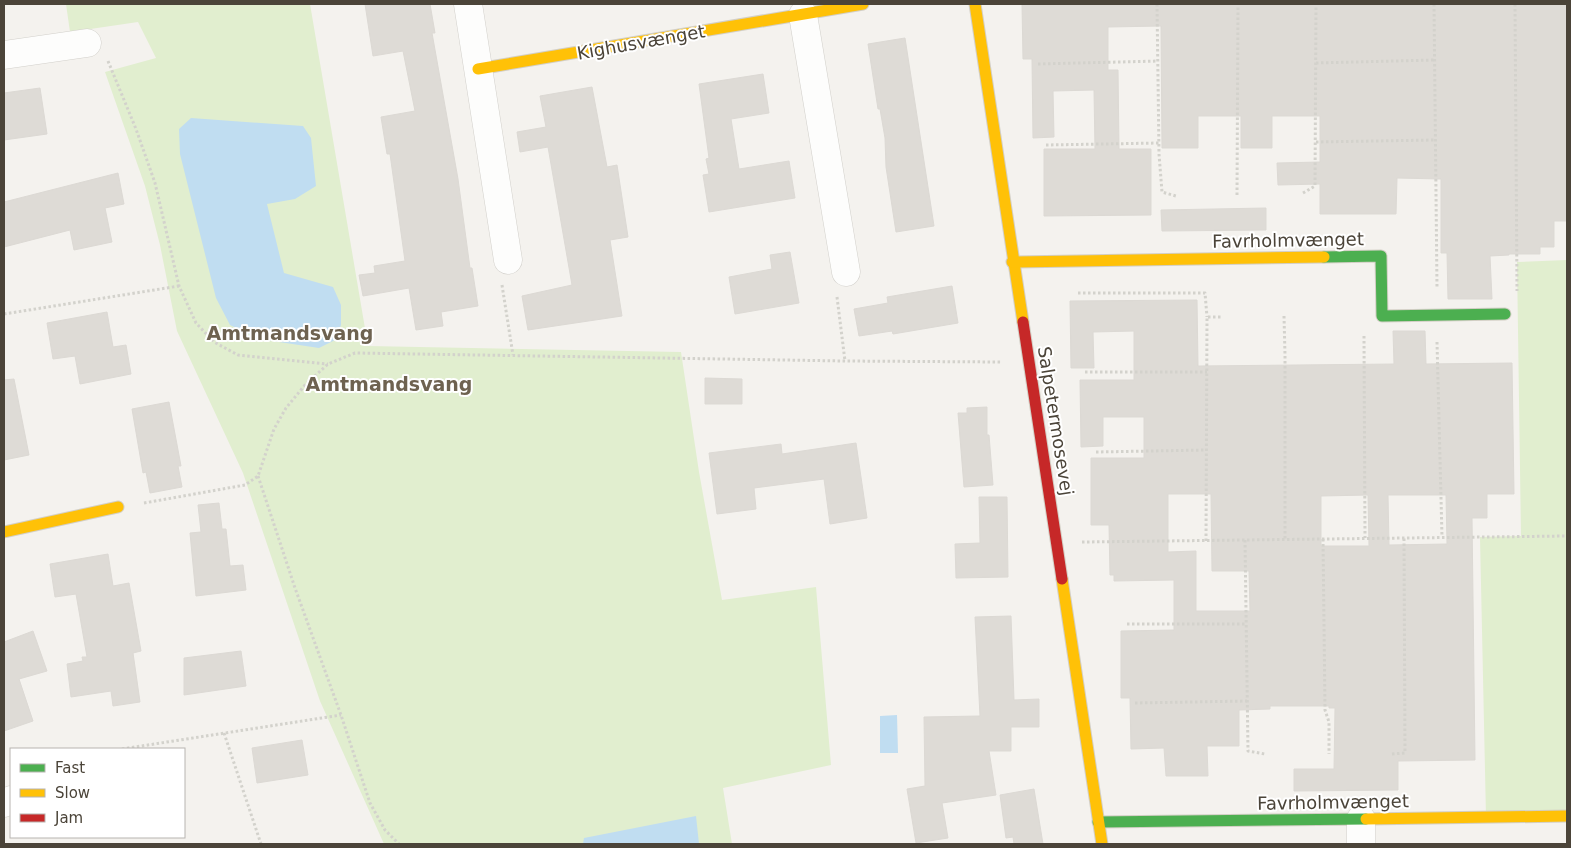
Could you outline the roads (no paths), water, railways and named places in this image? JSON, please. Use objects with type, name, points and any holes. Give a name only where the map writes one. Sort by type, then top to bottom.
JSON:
[{"type":"street","points":[[468,4],[508,260]]},
{"type":"street","name":"Kighusvænget","points":[[478,69],[863,4]]},
{"type":"street","name":"Salpetermosevej","points":[[974,4],[1102,844]]},
{"type":"street","points":[[803,15],[846,272]]},
{"type":"street","points":[[4,55],[87,43]]},
{"type":"street","name":"Favrholmvænget","points":[[1012,262],[1381,256],[1382,316],[1505,314]]},
{"type":"street","points":[[4,532],[118,507]]},
{"type":"street","name":"Favrholmvænget","points":[[1098,822],[1361,832],[1567,816]]},
{"type":"water","points":[[191,118],[303,126],[311,138],[316,186],[295,199],[267,204],[284,273],[333,287],[341,305],[341,325],[335,340],[319,348],[259,339],[230,325],[216,298],[180,154],[179,129]]},
{"type":"water","points":[[897,715],[898,753],[880,753],[880,716]]},
{"type":"water","points":[[696,816],[699,844],[583,844],[584,838]]},
{"type":"district","name":"Amtmandsvang","points":[[290,333]]},
{"type":"district","name":"Amtmandsvang","points":[[389,384]]}]
